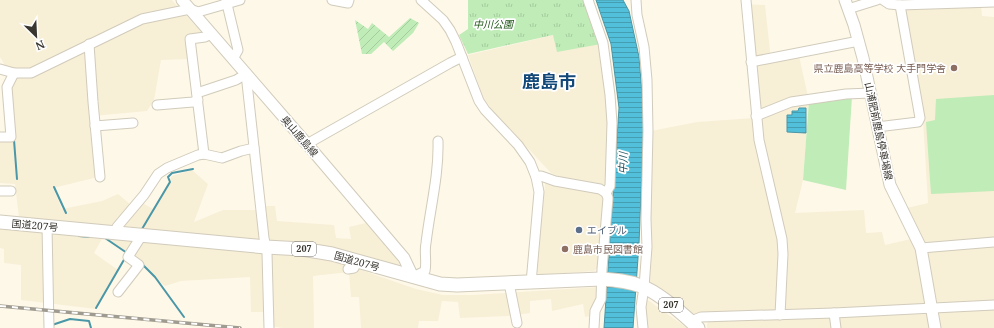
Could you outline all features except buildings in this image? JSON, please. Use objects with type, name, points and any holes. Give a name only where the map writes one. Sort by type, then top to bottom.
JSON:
[{"type":"highway","name":"国道207号","points":[[0,222],[266,247],[302,249],[332,254],[352,265],[440,284],[457,285],[603,279],[623,281],[643,287],[660,296],[695,324]]},
{"type":"main road","name":"奥山鹿島線","points":[[182,0],[404,258],[413,277]]},
{"type":"main road","name":"山浦肥前鹿島停車場線","points":[[847,4],[859,41],[890,185],[921,248],[935,328]]},
{"type":"street","points":[[0,69],[14,73],[31,72],[142,19],[190,9],[198,12],[226,2],[240,0]]},
{"type":"street","points":[[332,0],[348,3],[350,0]]},
{"type":"street","points":[[421,0],[443,20],[450,30],[479,101],[485,110],[518,145],[530,162],[536,177],[539,192],[531,282]]},
{"type":"street","points":[[588,0],[603,43],[610,95],[612,123],[610,186],[606,193]]},
{"type":"street","points":[[746,0],[759,140],[782,239],[783,254],[780,315]]},
{"type":"street","points":[[847,4],[877,0]]},
{"type":"street","points":[[883,0],[889,4],[900,5],[994,2]]},
{"type":"street","points":[[635,1],[644,47],[648,116],[646,218],[647,247],[641,307],[643,328]]},
{"type":"street","points":[[226,2],[238,50],[233,59]]},
{"type":"street","points":[[877,126],[918,122],[920,118],[900,5]]},
{"type":"street","points":[[204,154],[190,39],[205,37],[211,34]]},
{"type":"street","points":[[751,62],[859,41]]},
{"type":"street","points":[[89,44],[100,177]]},
{"type":"street","points":[[307,144],[450,63],[462,58]]},
{"type":"street","points":[[0,138],[10,137],[7,88],[14,73]]},
{"type":"street","points":[[157,105],[193,102],[197,96],[236,80],[246,74],[266,247],[269,328]]},
{"type":"street","points":[[756,116],[791,102],[846,94],[871,93]]},
{"type":"street","points":[[95,126],[133,123]]},
{"type":"street","points":[[413,277],[425,271],[425,245],[439,156],[438,141]]},
{"type":"street","points":[[116,232],[117,227],[144,195],[158,174],[173,165],[198,155],[204,154],[222,158],[254,148]]},
{"type":"street","points":[[536,177],[541,176],[555,181],[600,189],[606,193],[608,198],[601,299],[595,311],[594,328]]},
{"type":"street","points":[[0,191],[11,191]]},
{"type":"street","points":[[47,226],[49,328]]},
{"type":"street","points":[[118,292],[139,265],[128,258],[142,235]]},
{"type":"street","points":[[921,248],[994,242]]},
{"type":"street","points":[[509,283],[517,323]]},
{"type":"street","points":[[695,324],[701,317],[834,313],[994,305]]},
{"type":"street","points":[[834,313],[836,328]]},
{"type":"shaded area","points":[[0,0],[172,0],[203,34],[188,38],[190,59],[161,60],[154,100],[147,111],[93,116],[98,177],[53,188],[62,209],[102,201],[118,194],[131,205],[137,200],[153,209],[172,176],[192,170],[208,184],[194,222],[223,210],[262,210],[263,206],[275,206],[277,221],[334,225],[336,238],[351,239],[349,227],[366,223],[397,259],[400,265],[398,268],[337,248],[303,243],[254,241],[19,218],[15,184],[0,183],[0,140],[13,139],[7,69],[0,57]]},
{"type":"shaded area","points":[[743,4],[765,5],[771,60],[799,56],[809,101],[803,180],[795,213],[864,210],[866,233],[882,232],[885,245],[911,239],[920,261],[928,305],[786,311],[782,305],[787,239],[780,240],[778,305],[773,311],[691,314],[664,290],[648,281],[650,247],[651,131],[697,122],[754,118]]},
{"type":"shaded area","name":"県立鹿島高等学校 大手門学舎","points":[[981,5],[982,16],[994,17],[994,302],[935,304],[927,251],[907,208],[928,203],[923,120],[905,8]]},
{"type":"shaded area","points":[[554,35],[601,44],[610,123],[606,186],[602,187],[567,180],[551,173],[492,110],[483,97],[468,55]]},
{"type":"shaded area","points":[[550,183],[600,193],[604,197],[598,268],[594,271],[539,275],[537,272],[545,184]]},
{"type":"shaded area","points":[[0,226],[307,256],[332,260],[416,289],[443,295],[473,295],[599,287],[597,315],[585,317],[583,304],[552,311],[551,299],[530,301],[530,313],[508,316],[460,318],[458,302],[442,301],[438,321],[419,321],[418,328],[361,328],[359,297],[351,297],[349,272],[313,276],[314,328],[282,328],[265,325],[264,312],[251,312],[250,277],[181,281],[165,286],[154,278],[141,263],[103,237],[94,253],[118,270],[96,309],[21,300],[21,265],[4,263],[4,249],[0,248]]},
{"type":"shaded area","points":[[645,298],[687,328],[641,328]]},
{"type":"shaded area","points":[[994,309],[994,328],[939,328],[936,312]]},
{"type":"shaded area","points":[[928,314],[931,328],[707,328],[708,322]]},
{"type":"green space","name":"中川公園","points":[[468,0],[585,0],[601,44],[557,52],[553,35],[468,54],[459,35],[468,29]]},
{"type":"green space","points":[[410,18],[419,23],[413,33],[393,51],[384,42],[371,54],[362,54],[355,20],[368,29],[372,23],[389,37]]},
{"type":"green space","points":[[994,95],[994,191],[931,194],[926,122],[935,120],[936,99]]},
{"type":"green space","points":[[852,96],[846,190],[803,180],[809,101]]},
{"type":"water","name":"中川","points":[[596,0],[623,0],[629,11],[639,57],[644,118],[639,244],[633,328],[604,328],[619,108],[611,44]]},
{"type":"water","points":[[799,108],[806,108],[806,133],[787,132],[787,115],[792,115],[792,111],[798,111]]},
{"type":"waterway","points":[[14,140],[17,179]]},
{"type":"waterway","points":[[142,229],[170,182],[168,177],[172,173],[193,169]]},
{"type":"waterway","points":[[54,187],[66,213]]},
{"type":"waterway","points":[[79,236],[89,237]]},
{"type":"waterway","points":[[105,238],[127,253]]},
{"type":"waterway","points":[[96,308],[125,258]]},
{"type":"waterway","points":[[142,264],[155,277],[184,317]]},
{"type":"waterway","points":[[52,325],[70,319],[89,321],[91,328]]},
{"type":"railway","points":[[0,306],[240,328]]},
{"type":"place","name":"県立鹿島高等学校 大手門学舎","points":[[954,68]]},
{"type":"place","name":"エイブル","points":[[579,230]]},
{"type":"place","name":"鹿島市民図書館","points":[[565,249]]},
{"type":"district","name":"鹿島市","points":[[549,82]]}]
